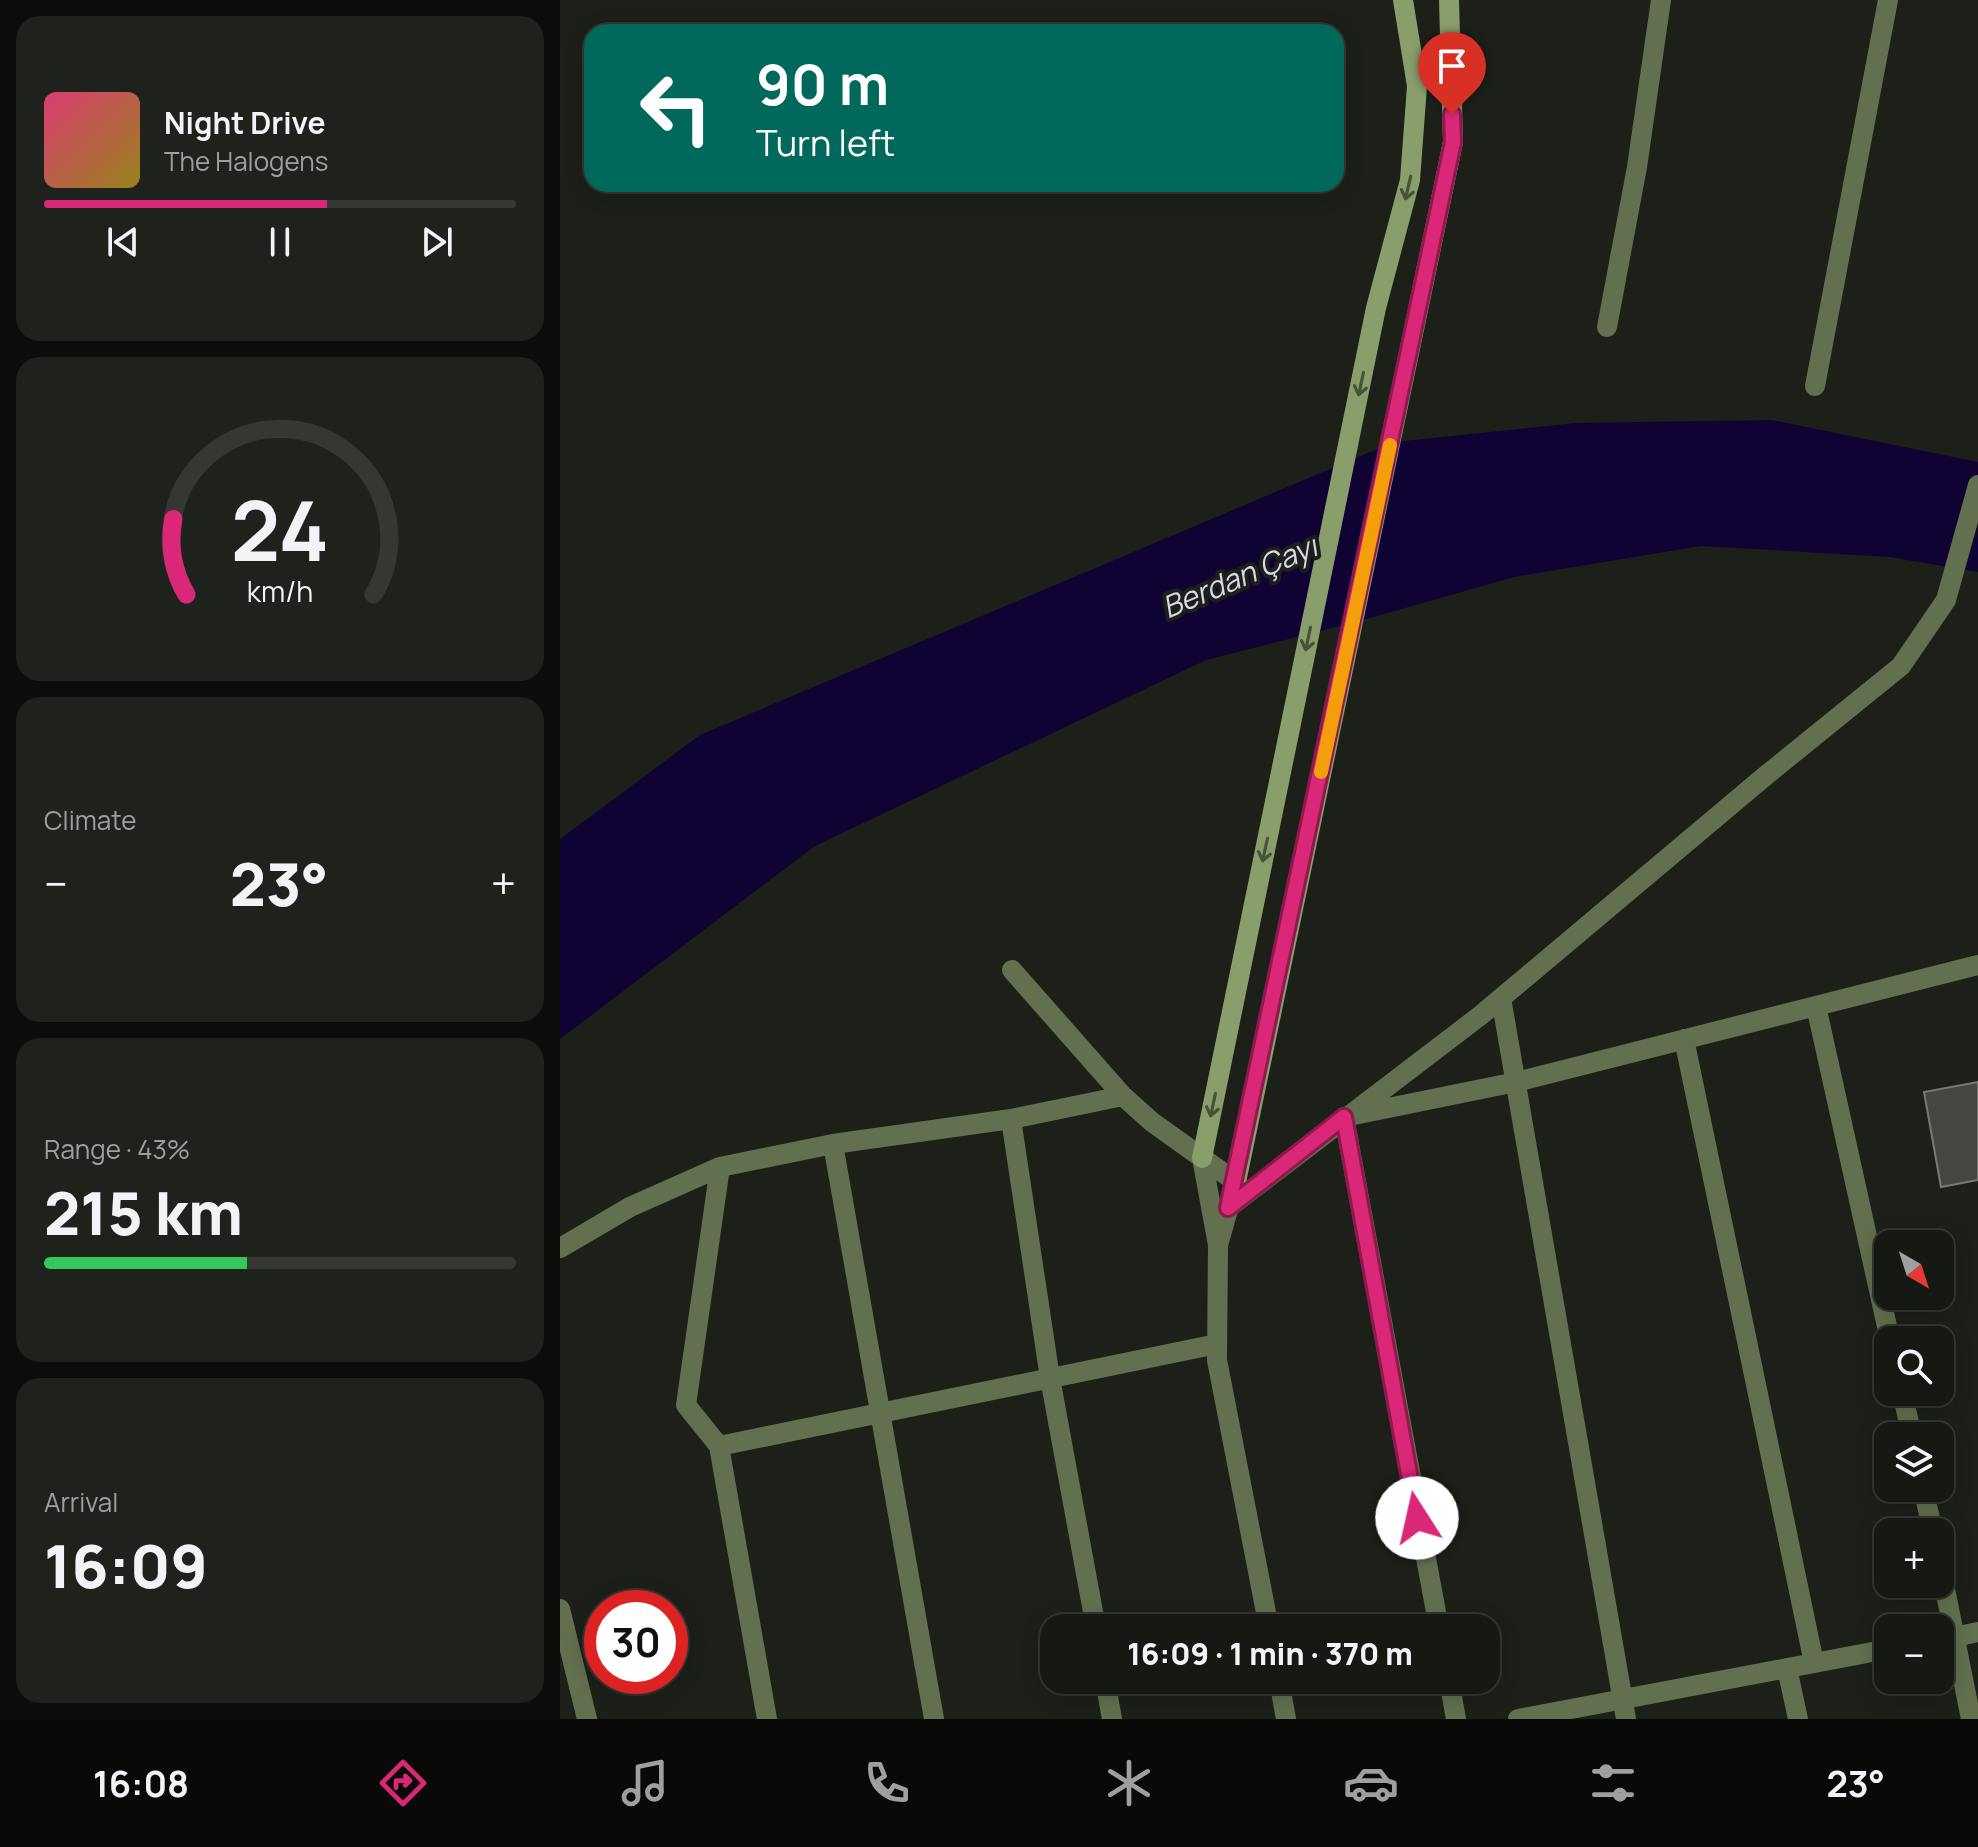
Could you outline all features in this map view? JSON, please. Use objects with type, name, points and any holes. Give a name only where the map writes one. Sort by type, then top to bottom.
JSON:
[{"type":"main road","points":[[1202,1158],[1376,308],[1410,180],[1417,86],[1403,0]]},
{"type":"main road","points":[[1236,1182],[1453,142],[1449,0]]},
{"type":"street","points":[[1607,327],[1637,167],[1661,0]]},
{"type":"street","points":[[1815,386],[1888,0]]},
{"type":"street","points":[[1228,1208],[1501,998],[1901,666],[1946,600],[1978,485]]},
{"type":"street","points":[[1344,1117],[1516,1082],[1978,965]]},
{"type":"street","points":[[1012,970],[1123,1096],[1152,1122],[1236,1182],[1218,1245]]},
{"type":"street","points":[[1501,998],[1624,1709]]},
{"type":"street","points":[[1816,1006],[1887,1326]]},
{"type":"street","points":[[1684,1039],[1814,1663]]},
{"type":"street","points":[[560,1248],[630,1207],[720,1167],[833,1144],[1011,1119],[1123,1096]]},
{"type":"street","points":[[1344,1117],[1436,1614]]},
{"type":"street","points":[[1011,1119],[1050,1378],[1093,1614]]},
{"type":"street","points":[[833,1144],[934,1719]]},
{"type":"street","points":[[1202,1158],[1218,1245],[1217,1360],[1266,1614]]},
{"type":"street","points":[[720,1167],[686,1405],[719,1446],[767,1719]]},
{"type":"street","points":[[719,1446],[1217,1344]]},
{"type":"street","points":[[560,1609],[587,1719]]},
{"type":"street","points":[[1954,1637],[1978,1632]]},
{"type":"street","points":[[1518,1719],[1624,1709],[1787,1668],[1874,1652]]},
{"type":"street","points":[[1954,1659],[1971,1719]]},
{"type":"street","points":[[1787,1668],[1798,1719]]},
{"type":"street","points":[[1108,1694],[1112,1719]]},
{"type":"street","points":[[1282,1694],[1286,1719]]},
{"type":"street","points":[[1452,1694],[1456,1719]]},
{"type":"water","name":"Berdan Çayı","points":[[1772,420],[1978,462],[1978,572],[1890,557],[1701,546],[1514,577],[1206,660],[815,846],[560,1039],[560,839],[700,735],[1394,442],[1576,423]]},
{"type":"building","points":[[1978,1082],[1978,1180],[1941,1187],[1924,1092]]},
{"type":"slow traffic","points":[[1321,772],[1390,445]]},
{"type":"route","points":[[1417,1518],[1344,1117],[1228,1208],[1236,1182],[1453,142],[1452,114]]}]
